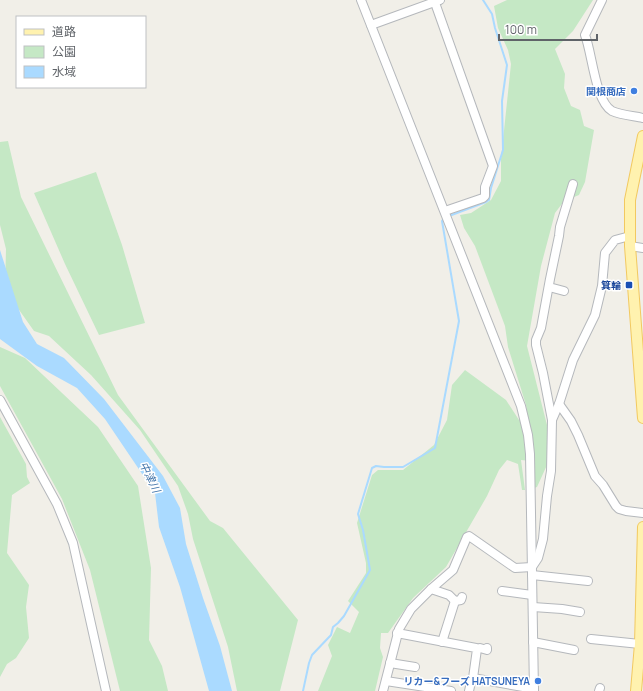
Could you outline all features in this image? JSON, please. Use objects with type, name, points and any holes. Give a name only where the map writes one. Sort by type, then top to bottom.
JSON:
[{"type":"main road","points":[[643,136],[630,200],[630,246],[640,323],[643,418]]},
{"type":"main road","points":[[639,686],[643,527]]},
{"type":"street","points":[[362,0],[446,212],[484,314],[510,374],[523,413],[528,435],[530,454],[534,690],[473,678]]},
{"type":"street","points":[[602,0],[585,35],[589,45],[591,64],[598,86],[605,103],[613,111],[643,118]]},
{"type":"street","points":[[371,25],[436,1],[493,166],[485,187],[485,196],[483,198],[446,212]]},
{"type":"street","points":[[532,571],[538,558],[543,539],[551,471],[552,420],[536,340],[541,328],[560,227],[573,184]]},
{"type":"street","points":[[552,420],[559,404],[573,360],[595,315],[602,286],[605,253],[615,240],[630,236]]},
{"type":"street","points":[[630,246],[643,248]]},
{"type":"street","points":[[549,288],[564,291]]},
{"type":"street","points":[[0,400],[56,504],[73,543],[106,691]]},
{"type":"street","points":[[559,404],[571,420],[596,476],[616,506],[619,509],[626,511],[643,513]]},
{"type":"street","points":[[383,691],[397,633],[411,609],[452,570],[467,537],[469,536],[515,568],[588,581]]},
{"type":"street","points":[[431,589],[458,599],[442,642]]},
{"type":"street","points":[[502,591],[532,595]]},
{"type":"street","points":[[533,606],[559,611],[580,612]]},
{"type":"street","points":[[397,633],[477,650],[480,648],[487,650],[487,648]]},
{"type":"street","points":[[591,639],[640,644]]},
{"type":"street","points":[[533,642],[571,647]]},
{"type":"street","points":[[469,691],[470,682],[473,678],[477,650]]},
{"type":"street","points":[[390,662],[415,668]]},
{"type":"street","points":[[386,680],[422,689],[451,691]]},
{"type":"green space","points":[[507,0],[593,0],[573,31],[555,49],[565,74],[564,88],[571,106],[580,110],[584,126],[594,130],[585,182],[579,195],[564,201],[555,213],[541,266],[527,346],[548,429],[547,465],[537,487],[534,488],[531,461],[521,460],[525,490],[522,490],[518,464],[507,460],[499,470],[487,496],[446,567],[413,598],[388,633],[381,633],[380,648],[383,657],[375,691],[318,691],[332,656],[328,645],[337,627],[350,633],[359,612],[348,601],[366,573],[366,563],[357,523],[372,475],[378,470],[403,470],[434,445],[447,420],[452,385],[465,370],[506,400],[519,420],[528,421],[526,405],[508,347],[505,326],[475,246],[464,228],[460,215],[471,213],[491,200],[501,181],[501,159],[511,64],[508,50],[498,28],[494,6]]},
{"type":"green space","points":[[8,141],[21,197],[118,395],[210,521],[223,528],[298,620],[280,691],[237,691],[228,647],[193,539],[188,514],[178,486],[140,430],[91,375],[49,336],[34,331],[5,290],[6,249],[0,225],[0,142]]},
{"type":"green space","points":[[96,172],[122,245],[145,323],[99,335],[65,264],[34,193]]},
{"type":"green space","points":[[0,347],[25,358],[98,427],[138,486],[151,568],[149,640],[162,666],[168,691],[120,691],[90,570],[62,499],[0,386]]},
{"type":"green space","points":[[0,417],[26,464],[27,477],[30,483],[12,495],[7,553],[29,585],[26,607],[29,638],[16,658],[7,664],[0,677]]},
{"type":"water","name":"中津川","points":[[0,250],[23,322],[37,344],[64,358],[104,399],[163,476],[180,508],[186,544],[220,646],[232,691],[209,691],[180,587],[159,527],[155,493],[105,419],[77,388],[37,366],[0,339]]},
{"type":"waterway","points":[[449,216],[489,200],[491,188],[503,150],[502,101],[507,65],[492,14],[483,0]]},
{"type":"waterway","points":[[303,691],[312,655],[331,635],[333,627],[344,616],[370,570],[363,530],[358,514],[372,468],[376,466],[403,467],[435,448],[459,321],[442,221],[444,218]]},
{"type":"place","name":"関根商店","points":[[634,91]]},
{"type":"place","name":"箕輪","points":[[629,285]]},
{"type":"place","name":"リカー&フーズ HATSUNEYA","points":[[538,681]]}]
